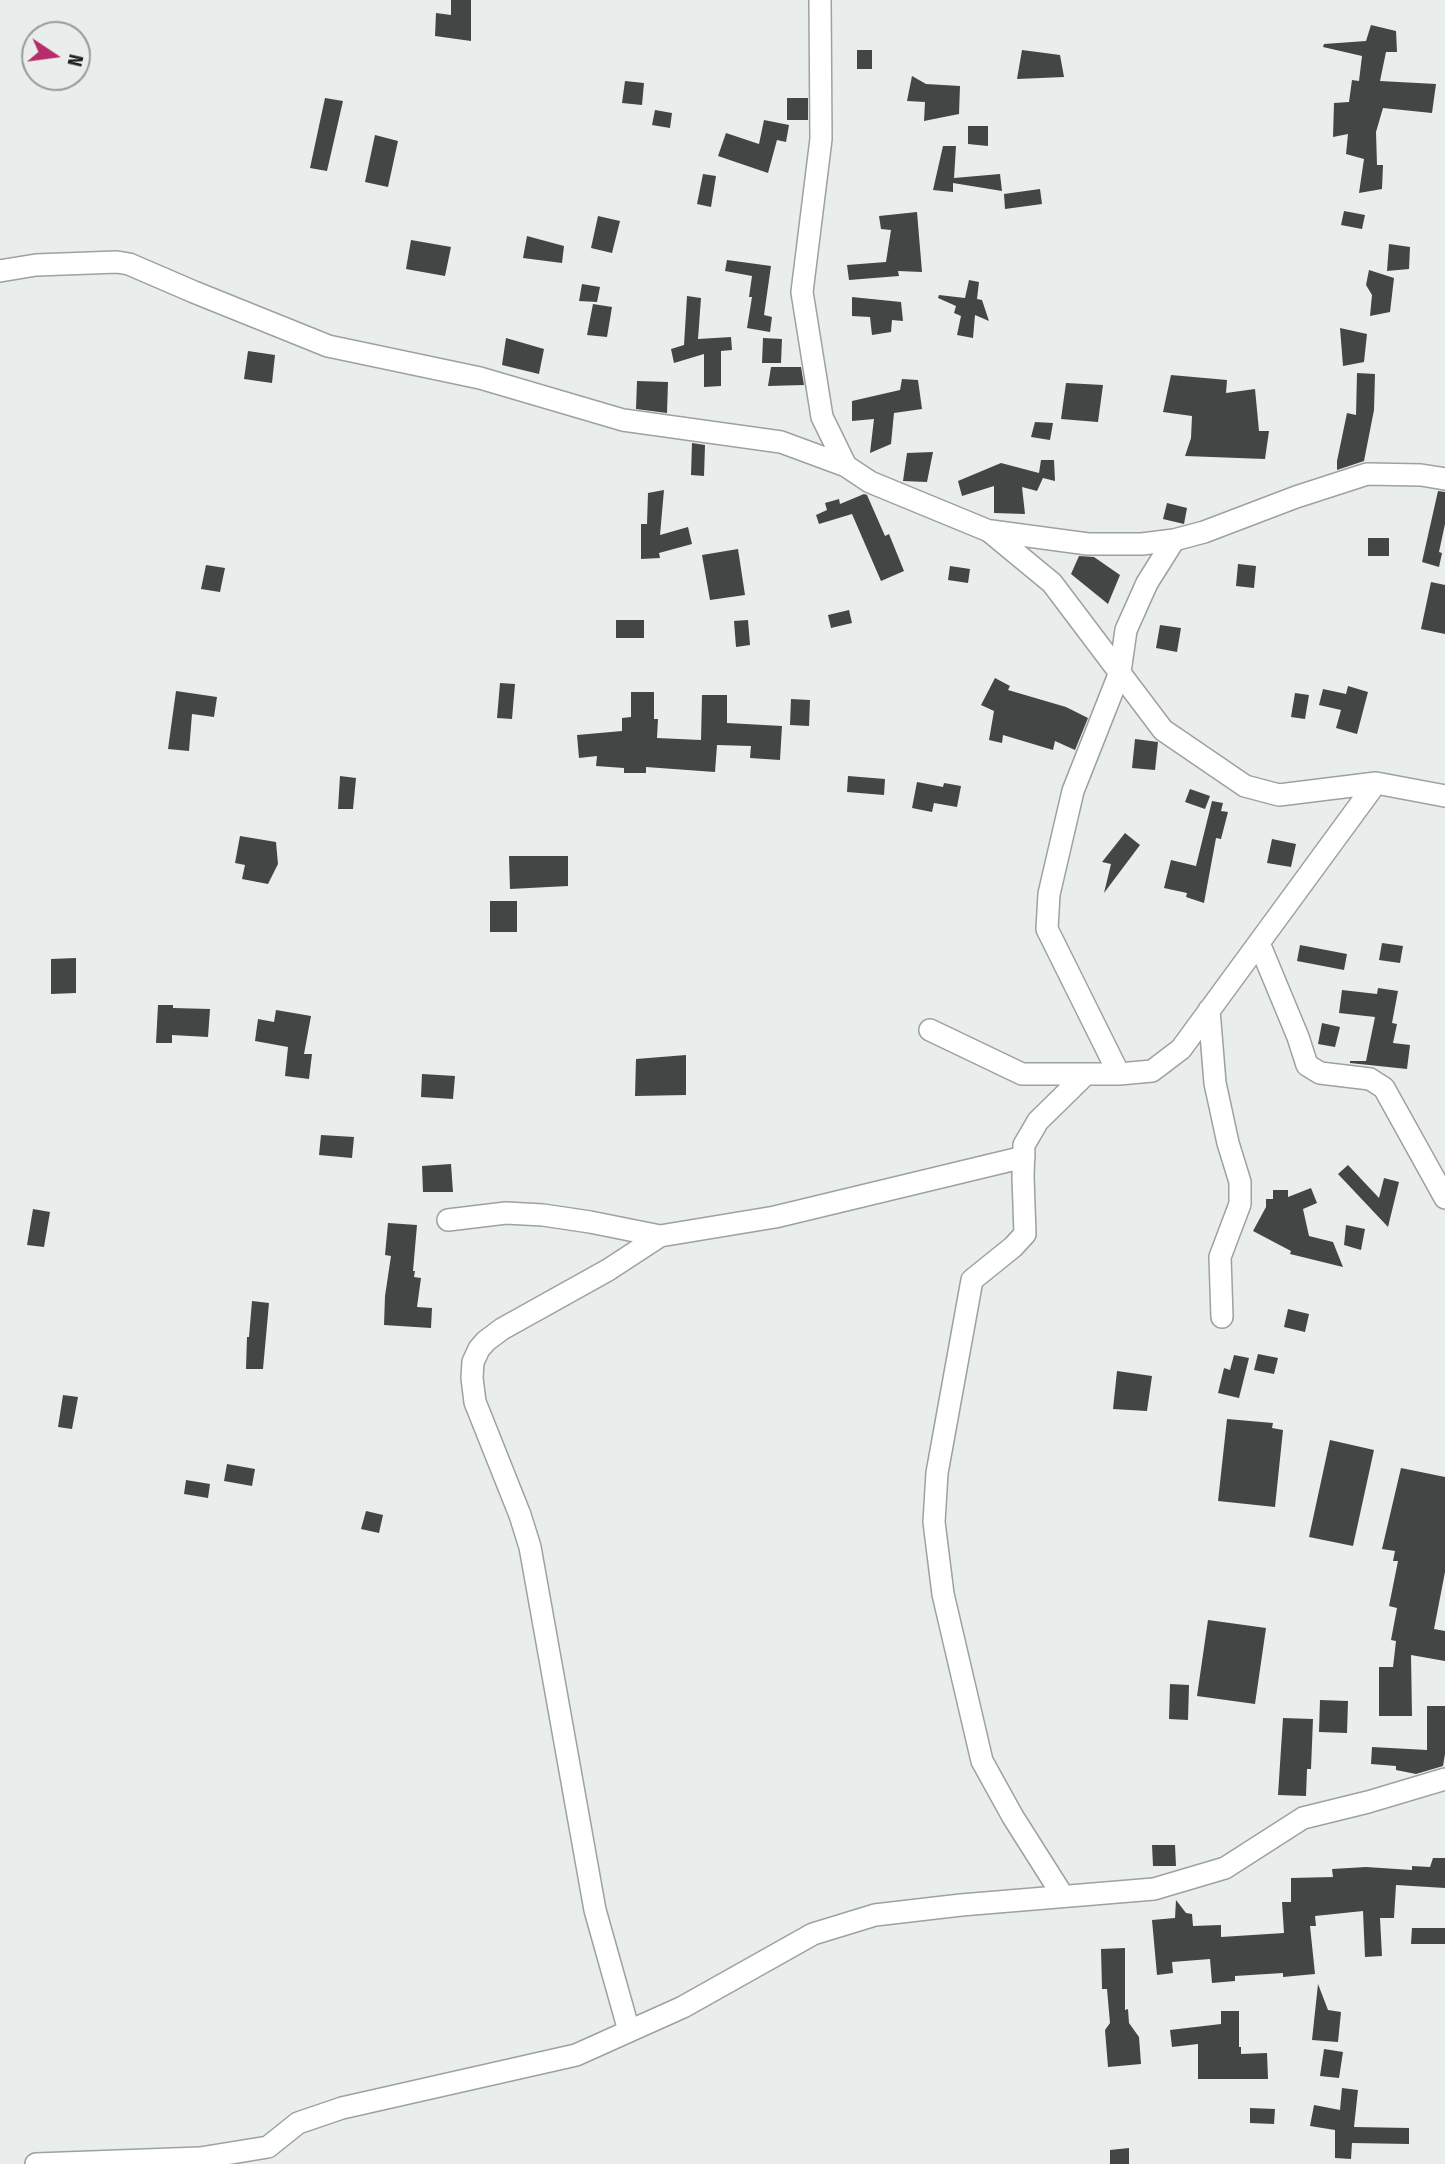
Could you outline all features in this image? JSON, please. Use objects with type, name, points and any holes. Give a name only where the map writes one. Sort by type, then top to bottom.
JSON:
[{"type":"street","points":[[820,0],[821,139],[802,292],[822,417],[846,466]]},
{"type":"street","points":[[0,271],[36,265],[117,262],[129,264],[328,346],[480,378],[623,420],[781,442],[846,466],[870,482],[989,531],[1088,544],[1142,544],[1174,540],[1204,532],[1296,497],[1367,474],[1421,475],[1445,479]]},
{"type":"street","points":[[989,531],[1052,583],[1163,730],[1245,786],[1279,796],[1376,783],[1445,796]]},
{"type":"street","points":[[1119,1074],[1047,929],[1049,894],[1073,791],[1120,672],[1126,630],[1147,583],[1174,540]]},
{"type":"street","points":[[930,1030],[1022,1074],[1119,1074],[1152,1071],[1181,1049],[1376,783]]},
{"type":"street","points":[[1259,943],[1307,1065],[1320,1073],[1370,1079],[1384,1088],[1445,1198]]},
{"type":"street","points":[[1209,1010],[1215,1083],[1240,1182],[1240,1204],[1220,1257],[1222,1317]]},
{"type":"street","points":[[1063,1896],[1013,1817],[982,1761],[943,1594],[934,1522],[937,1473],[972,1280],[1025,1234],[1024,1145],[1038,1121],[1086,1074]]},
{"type":"street","points":[[448,1220],[506,1213],[543,1215],[660,1236],[775,1217],[1024,1157]]},
{"type":"street","points":[[629,2031],[595,1910],[530,1547],[475,1402],[472,1378],[473,1362],[486,1341],[502,1329],[608,1270],[660,1236]]},
{"type":"street","points":[[36,2164],[200,2158],[268,2147],[298,2123],[342,2108],[576,2055],[682,2007],[813,1934],[875,1915],[1154,1889],[1225,1868],[1303,1818],[1445,1779]]},
{"type":"building","points":[[451,0],[471,0],[471,41],[435,36],[436,13],[451,15]]},
{"type":"building","points":[[1371,25],[1396,31],[1397,52],[1386,52],[1380,81],[1436,84],[1432,113],[1383,108],[1376,132],[1377,165],[1383,165],[1382,189],[1359,193],[1364,159],[1346,154],[1348,134],[1333,137],[1334,103],[1349,102],[1352,80],[1359,81],[1362,56],[1323,47],[1324,44],[1366,41]]},
{"type":"building","points":[[857,50],[872,50],[872,69],[857,69]]},
{"type":"building","points":[[1022,50],[1060,55],[1064,77],[1017,79]]},
{"type":"building","points":[[912,76],[926,84],[960,86],[959,114],[924,121],[925,102],[907,101]]},
{"type":"building","points":[[625,81],[644,83],[642,105],[622,103]]},
{"type":"building","points":[[325,98],[343,101],[327,171],[310,168]]},
{"type":"building","points":[[787,98],[808,98],[808,120],[787,120]]},
{"type":"building","points":[[655,110],[672,113],[670,128],[652,125]]},
{"type":"building","points":[[764,120],[789,125],[786,142],[777,140],[768,173],[718,156],[726,133],[759,144]]},
{"type":"building","points":[[968,126],[988,126],[988,146],[968,144]]},
{"type":"building","points":[[375,135],[398,141],[388,187],[365,182]]},
{"type":"building","points":[[943,146],[956,146],[954,178],[1000,174],[1002,191],[953,183],[953,192],[933,190]]},
{"type":"building","points":[[703,174],[716,176],[711,207],[697,204]]},
{"type":"building","points":[[1040,189],[1042,204],[1005,209],[1004,194]]},
{"type":"building","points":[[1344,211],[1365,215],[1362,229],[1341,225]]},
{"type":"building","points":[[917,212],[922,272],[898,271],[899,276],[849,280],[847,265],[886,262],[891,230],[881,229],[879,216]]},
{"type":"building","points":[[598,216],[620,221],[612,253],[591,248]]},
{"type":"building","points":[[527,236],[564,246],[562,263],[523,258]]},
{"type":"building","points":[[411,240],[451,247],[445,276],[406,269]]},
{"type":"building","points":[[1389,244],[1410,247],[1409,269],[1387,271]]},
{"type":"building","points":[[727,260],[771,266],[764,315],[772,317],[770,332],[747,328],[752,276],[725,271]]},
{"type":"building","points":[[1369,270],[1394,278],[1390,312],[1370,316],[1372,295],[1366,285]]},
{"type":"building","points":[[969,280],[979,282],[977,299],[982,300],[989,321],[975,315],[973,338],[957,335],[961,316],[954,313],[956,306],[938,298],[939,295],[965,298]]},
{"type":"building","points":[[582,284],[600,287],[597,302],[579,301]]},
{"type":"building","points":[[687,296],[701,298],[698,339],[731,337],[732,350],[721,351],[721,386],[704,387],[704,354],[674,363],[671,349],[684,345]]},
{"type":"building","points":[[852,297],[901,302],[903,321],[892,320],[891,332],[872,335],[870,317],[852,316]]},
{"type":"building","points":[[593,304],[612,307],[607,337],[587,335]]},
{"type":"building","points":[[1340,328],[1367,334],[1364,362],[1343,366]]},
{"type":"building","points":[[506,338],[544,349],[539,374],[502,365]]},
{"type":"building","points":[[763,338],[782,339],[781,363],[762,363]]},
{"type":"building","points":[[248,351],[275,355],[272,383],[244,379]]},
{"type":"building","points":[[771,367],[801,367],[804,385],[768,386]]},
{"type":"building","points":[[1357,373],[1375,374],[1374,410],[1364,461],[1337,470],[1347,413],[1356,415]]},
{"type":"building","points":[[1171,375],[1227,380],[1226,393],[1255,389],[1259,431],[1269,431],[1265,459],[1185,456],[1191,438],[1192,416],[1163,412]]},
{"type":"building","points":[[902,379],[918,380],[922,409],[894,413],[891,444],[870,453],[874,419],[852,421],[852,401],[900,390]]},
{"type":"building","points":[[637,381],[668,382],[667,413],[636,409]]},
{"type":"building","points":[[1066,383],[1103,385],[1098,422],[1061,419]]},
{"type":"building","points":[[1035,422],[1053,423],[1050,440],[1031,437]]},
{"type":"building","points":[[692,443],[705,445],[704,476],[691,475]]},
{"type":"building","points":[[933,452],[927,482],[903,481],[907,453]]},
{"type":"building","points":[[1041,460],[1054,460],[1055,481],[1043,478],[1037,491],[1022,487],[1025,514],[994,513],[994,486],[962,496],[958,481],[1001,463],[1039,473]]},
{"type":"building","points":[[664,490],[660,535],[688,527],[692,544],[659,553],[660,558],[641,559],[641,524],[647,524],[648,493]]},
{"type":"building","points":[[1438,491],[1445,492],[1445,524],[1439,567],[1422,562]]},
{"type":"building","points":[[867,495],[885,536],[889,534],[904,571],[881,581],[852,514],[819,524],[816,515],[827,510],[825,503],[839,499],[840,504]]},
{"type":"building","points":[[1167,503],[1187,508],[1184,524],[1163,519]]},
{"type":"building","points":[[1368,538],[1389,538],[1389,556],[1368,556]]},
{"type":"building","points":[[738,549],[745,595],[710,600],[702,555]]},
{"type":"building","points":[[1079,556],[1094,557],[1120,575],[1108,604],[1071,574]]},
{"type":"building","points":[[1238,564],[1256,566],[1254,588],[1236,586]]},
{"type":"building","points":[[206,565],[225,568],[220,592],[201,589]]},
{"type":"building","points":[[950,566],[970,569],[968,583],[948,580]]},
{"type":"building","points":[[1431,582],[1445,585],[1445,634],[1421,629]]},
{"type":"building","points":[[849,610],[852,623],[831,628],[828,615]]},
{"type":"building","points":[[616,620],[644,620],[644,638],[616,638]]},
{"type":"building","points":[[748,620],[750,645],[736,647],[734,621]]},
{"type":"building","points":[[1160,625],[1181,628],[1177,652],[1156,648]]},
{"type":"building","points":[[995,678],[1010,686],[1008,690],[1066,707],[1088,718],[1075,750],[1055,741],[1053,750],[1003,735],[1002,743],[989,740],[994,711],[981,705]]},
{"type":"building","points":[[500,683],[515,684],[512,719],[497,718]]},
{"type":"building","points":[[1348,686],[1368,692],[1357,734],[1336,728],[1341,710],[1319,705],[1323,689],[1346,694]]},
{"type":"building","points":[[176,691],[217,697],[214,717],[192,714],[189,751],[168,749]]},
{"type":"building","points":[[631,692],[654,692],[654,719],[658,719],[657,738],[701,740],[702,695],[727,695],[727,723],[782,726],[780,760],[750,758],[751,746],[717,745],[715,772],[646,767],[646,773],[624,773],[624,768],[596,766],[597,756],[579,758],[577,735],[622,731],[622,718],[631,717]]},
{"type":"building","points":[[1295,693],[1309,695],[1305,719],[1291,717]]},
{"type":"building","points":[[791,699],[810,700],[809,726],[790,725]]},
{"type":"building","points":[[1135,739],[1158,742],[1155,770],[1132,768]]},
{"type":"building","points":[[340,776],[356,778],[353,809],[338,809]]},
{"type":"building","points":[[848,776],[885,779],[884,795],[847,792]]},
{"type":"building","points":[[917,782],[943,787],[944,783],[961,786],[957,807],[934,803],[932,812],[912,808]]},
{"type":"building","points":[[1190,789],[1210,796],[1205,809],[1185,802]]},
{"type":"building","points":[[1212,801],[1223,803],[1221,811],[1228,812],[1221,839],[1216,838],[1204,903],[1186,897],[1187,893],[1164,888],[1171,860],[1196,866]]},
{"type":"building","points":[[1125,833],[1140,845],[1104,893],[1111,864],[1102,862]]},
{"type":"building","points":[[240,836],[276,842],[278,864],[268,884],[242,879],[245,865],[235,863]]},
{"type":"building","points":[[1272,839],[1296,844],[1291,867],[1267,863]]},
{"type":"building","points":[[509,856],[568,856],[568,886],[510,889]]},
{"type":"building","points":[[490,901],[517,901],[517,932],[490,932]]},
{"type":"building","points":[[1382,943],[1403,946],[1400,963],[1379,960]]},
{"type":"building","points":[[1300,945],[1347,954],[1344,970],[1297,961]]},
{"type":"building","points":[[76,958],[76,993],[51,994],[51,959]]},
{"type":"building","points":[[1378,988],[1398,991],[1392,1023],[1397,1024],[1393,1043],[1410,1045],[1407,1069],[1350,1063],[1366,1061],[1375,1017],[1339,1013],[1342,990],[1377,994]]},
{"type":"building","points":[[158,1005],[210,1009],[208,1037],[172,1035],[172,1043],[156,1043]]},
{"type":"building","points":[[276,1010],[311,1016],[304,1054],[312,1054],[309,1079],[285,1076],[288,1047],[255,1041],[258,1019],[274,1022]]},
{"type":"building","points":[[1322,1023],[1340,1027],[1335,1047],[1318,1044]]},
{"type":"building","points":[[686,1055],[686,1095],[635,1096],[636,1059]]},
{"type":"building","points":[[422,1074],[455,1076],[453,1099],[421,1097]]},
{"type":"building","points":[[321,1135],[354,1137],[352,1158],[319,1155]]},
{"type":"building","points":[[451,1164],[453,1192],[423,1192],[422,1166]]},
{"type":"building","points":[[1348,1165],[1379,1198],[1384,1178],[1399,1182],[1388,1227],[1338,1174]]},
{"type":"building","points":[[1311,1188],[1317,1203],[1303,1209],[1309,1236],[1333,1242],[1343,1267],[1290,1254],[1291,1251],[1253,1231],[1266,1207],[1266,1199],[1273,1199],[1273,1190],[1288,1190],[1288,1197]]},
{"type":"building","points":[[33,1209],[50,1212],[44,1247],[27,1245]]},
{"type":"building","points":[[388,1223],[417,1225],[413,1271],[414,1277],[421,1278],[417,1307],[432,1308],[431,1328],[384,1325],[391,1256],[385,1255]]},
{"type":"building","points":[[1346,1225],[1365,1229],[1361,1250],[1344,1245]]},
{"type":"building","points":[[252,1301],[269,1303],[263,1369],[246,1369]]},
{"type":"building","points":[[1288,1309],[1309,1314],[1305,1332],[1284,1327]]},
{"type":"building","points":[[1258,1354],[1278,1358],[1274,1374],[1254,1370]]},
{"type":"building","points":[[1234,1355],[1249,1358],[1239,1398],[1218,1393],[1224,1368],[1230,1370]]},
{"type":"building","points":[[1117,1371],[1152,1376],[1147,1411],[1113,1409]]},
{"type":"building","points":[[63,1395],[78,1397],[72,1429],[58,1427]]},
{"type":"building","points":[[1227,1419],[1273,1423],[1272,1428],[1283,1430],[1275,1507],[1218,1501]]},
{"type":"building","points":[[1330,1440],[1374,1450],[1353,1546],[1309,1537]]},
{"type":"building","points":[[227,1464],[255,1469],[252,1486],[224,1481]]},
{"type":"building","points":[[1401,1468],[1445,1477],[1445,1572],[1434,1629],[1445,1631],[1445,1661],[1411,1655],[1412,1716],[1379,1716],[1379,1667],[1393,1667],[1396,1641],[1391,1640],[1397,1608],[1389,1606],[1398,1561],[1393,1561],[1395,1551],[1382,1549]]},
{"type":"building","points":[[186,1480],[210,1484],[208,1498],[184,1494]]},
{"type":"building","points":[[366,1511],[383,1515],[379,1533],[361,1529]]},
{"type":"building","points":[[1208,1620],[1266,1628],[1255,1704],[1197,1696]]},
{"type":"building","points":[[1170,1684],[1189,1685],[1188,1720],[1169,1719]]},
{"type":"building","points":[[1320,1700],[1348,1701],[1347,1733],[1319,1732]]},
{"type":"building","points":[[1427,1706],[1445,1706],[1443,1766],[1416,1774],[1396,1770],[1396,1766],[1371,1764],[1372,1747],[1427,1750]]},
{"type":"building","points":[[1283,1718],[1313,1719],[1311,1769],[1307,1769],[1306,1796],[1278,1795]]},
{"type":"building","points":[[1152,1845],[1175,1845],[1176,1866],[1153,1866]]},
{"type":"building","points":[[1433,1858],[1445,1858],[1445,1888],[1396,1885],[1394,1918],[1380,1918],[1382,1956],[1365,1957],[1363,1911],[1315,1916],[1316,1926],[1310,1926],[1315,1974],[1283,1977],[1283,1973],[1235,1976],[1235,1981],[1212,1983],[1210,1959],[1172,1962],[1173,1973],[1157,1975],[1152,1920],[1175,1918],[1176,1900],[1186,1913],[1192,1914],[1193,1926],[1221,1925],[1221,1937],[1284,1933],[1282,1902],[1291,1902],[1291,1878],[1333,1877],[1332,1869],[1366,1867],[1412,1870],[1412,1866],[1430,1867]]},
{"type":"building","points":[[1412,1928],[1445,1928],[1445,1944],[1411,1944]]},
{"type":"building","points":[[1125,1948],[1125,2010],[1128,2009],[1129,2023],[1139,2037],[1141,2064],[1108,2067],[1105,2030],[1110,2023],[1107,1989],[1102,1989],[1101,1949]]},
{"type":"building","points":[[1318,1984],[1328,2010],[1341,2012],[1338,2042],[1312,2040]]},
{"type":"building","points":[[1221,2011],[1239,2011],[1241,2054],[1267,2053],[1268,2079],[1198,2079],[1198,2044],[1172,2047],[1170,2030],[1221,2024]]},
{"type":"building","points":[[1324,2049],[1343,2052],[1339,2078],[1320,2076]]},
{"type":"building","points":[[1342,2088],[1358,2090],[1354,2127],[1409,2128],[1409,2144],[1352,2143],[1351,2159],[1335,2158],[1335,2130],[1310,2126],[1314,2105],[1340,2110]]},
{"type":"building","points":[[1250,2108],[1275,2109],[1274,2124],[1250,2123]]},
{"type":"building","points":[[1129,2148],[1129,2164],[1110,2164],[1110,2150]]}]
